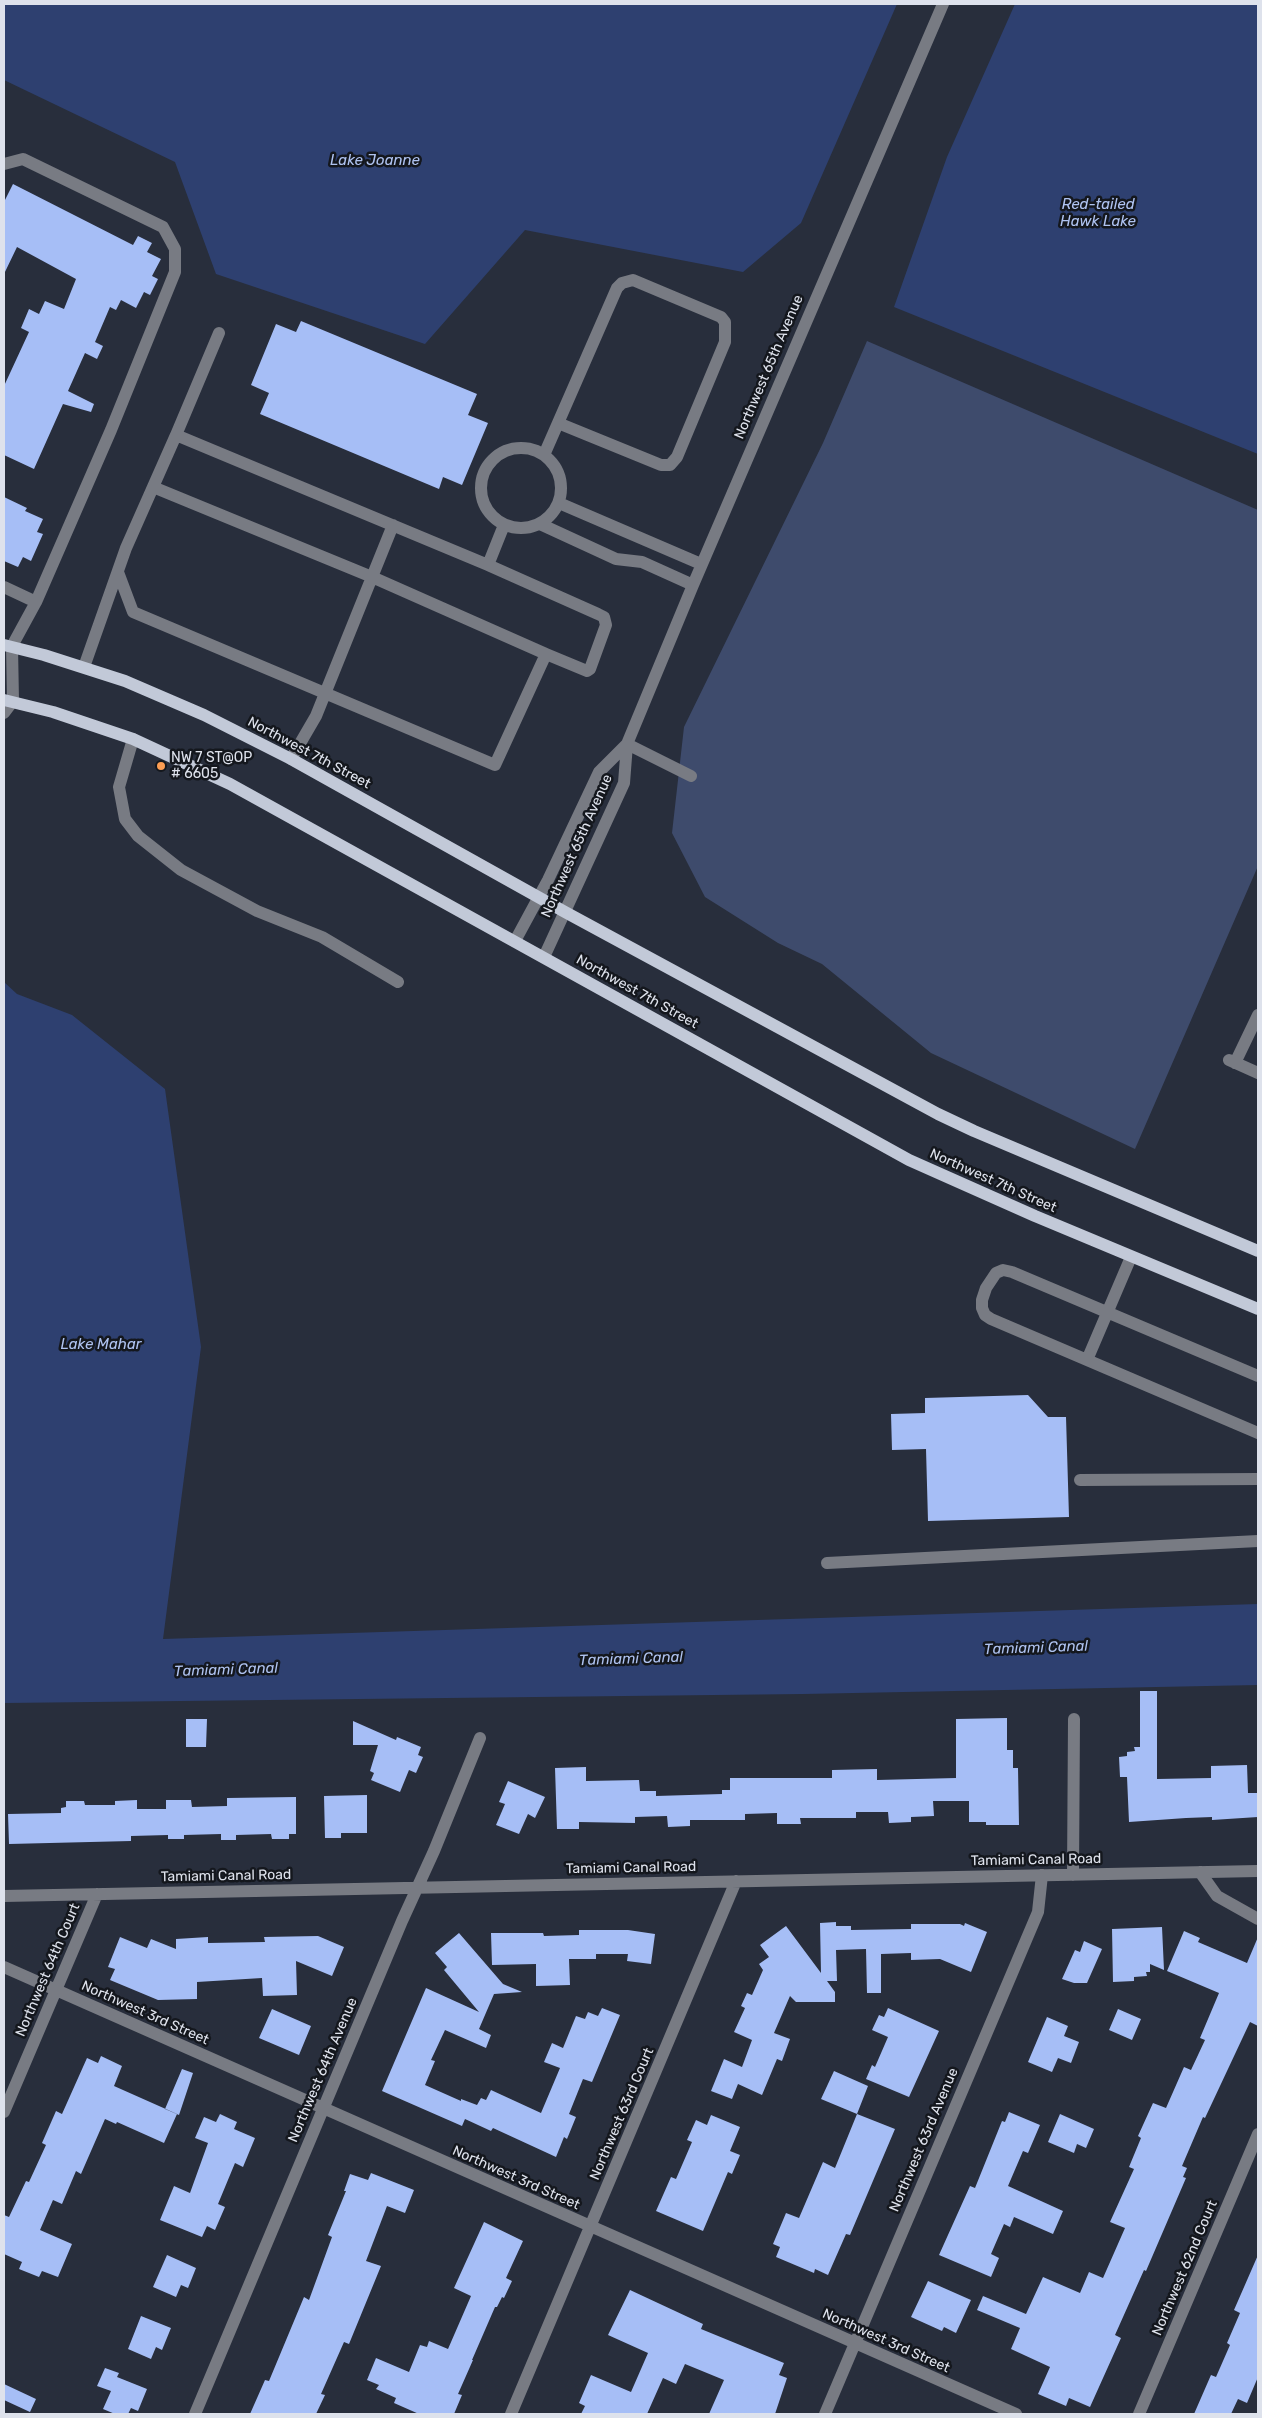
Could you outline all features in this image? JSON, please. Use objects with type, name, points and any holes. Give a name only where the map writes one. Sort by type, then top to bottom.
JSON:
[{"type":"main road","name":"Northwest 7th Street","points":[[8,646],[84,667],[164,696],[291,759],[565,912],[956,1122],[1258,1251]]},
{"type":"main road","name":"Northwest 7th Street","points":[[8,700],[93,724],[133,739],[230,784],[917,1164],[1131,1257],[1258,1309]]},
{"type":"street","name":"Northwest 65th Avenue","points":[[544,957],[624,783],[627,744],[701,564],[943,4]]},
{"type":"street","points":[[4,164],[23,158],[163,227],[175,249],[176,272],[111,430],[36,602],[8,646],[8,700],[4,713]]},
{"type":"street","points":[[544,455],[617,288],[627,280],[633,280],[721,317],[725,322],[725,342],[677,457],[670,465],[661,465],[558,423]]},
{"type":"street","points":[[84,667],[126,548],[219,333]]},
{"type":"street","points":[[153,487],[372,577],[546,654],[587,671],[590,669],[606,625],[604,617],[488,565],[176,435]]},
{"type":"street","points":[[522,447],[544,455],[552,462],[562,482],[559,503],[548,519],[540,524],[522,529],[504,525],[490,513],[482,497],[480,485],[489,463],[510,449],[522,447]]},
{"type":"street","points":[[559,503],[701,564]]},
{"type":"street","points":[[540,524],[616,559],[642,562],[693,584]]},
{"type":"street","points":[[291,759],[316,716],[393,525]]},
{"type":"street","points":[[488,565],[504,525]]},
{"type":"street","points":[[118,572],[133,612],[495,765],[546,654]]},
{"type":"street","points":[[4,587],[36,602]]},
{"type":"street","points":[[133,739],[119,787],[125,819],[138,836],[181,870],[258,910],[322,937],[398,982]]},
{"type":"street","name":"Northwest 65th Avenue","points":[[515,941],[599,772],[627,744]]},
{"type":"street","points":[[627,744],[691,776]]},
{"type":"street","points":[[1258,1015],[1232,1061],[1258,1073]]},
{"type":"street","points":[[1087,1360],[1131,1257]]},
{"type":"street","points":[[1258,1376],[1003,1270],[996,1273],[986,1288],[982,1308],[985,1315],[991,1319],[1258,1433]]},
{"type":"street","points":[[1080,1480],[1258,1479]]},
{"type":"street","points":[[827,1563],[1258,1541]]},
{"type":"street","points":[[1073,1875],[1074,1719]]},
{"type":"street","name":"Northwest 64th Avenue","points":[[195,2414],[480,1738]]},
{"type":"street","name":"Tamiami Canal Road","points":[[4,1896],[1258,1871]]},
{"type":"street","points":[[1200,1872],[1217,1896],[1258,1919]]},
{"type":"street","name":"Northwest 63rd Avenue","points":[[825,2414],[1038,1912],[1042,1875]]},
{"type":"street","name":"Northwest 63rd Court","points":[[511,2414],[736,1881]]},
{"type":"street","name":"Northwest 64th Court","points":[[4,2112],[96,1894]]},
{"type":"street","name":"Northwest 3rd Street","points":[[4,1967],[590,2228],[1016,2414]]},
{"type":"street","name":"Northwest 62nd Court","points":[[1139,2414],[1258,2134]]},
{"type":"shaded area","points":[[867,341],[1258,510],[1258,866],[1135,1149],[931,1053],[822,964],[778,943],[705,897],[672,833],[684,727],[823,443]]},
{"type":"water","name":"Lake Joanne","points":[[4,4],[897,4],[801,223],[743,272],[525,230],[425,344],[216,274],[175,162],[4,80]]},
{"type":"water","name":"Red-tailed Hawk Lake","points":[[1015,4],[1258,4],[1258,454],[894,307],[947,157]]},
{"type":"water","points":[[4,982],[17,994],[72,1015],[165,1089],[201,1347],[163,1639],[1258,1604],[1258,1685],[803,1694],[4,1703]]},
{"type":"building","points":[[13,184],[133,245],[138,236],[152,243],[147,252],[161,259],[152,276],[158,279],[150,295],[144,292],[136,308],[121,300],[116,310],[110,307],[95,342],[103,346],[97,359],[85,353],[68,391],[94,404],[91,412],[63,404],[34,469],[4,455],[4,386],[29,332],[21,328],[29,309],[39,314],[45,301],[64,309],[76,279],[17,247],[4,274],[4,202]]},
{"type":"building","points":[[301,321],[477,394],[468,415],[488,423],[462,485],[443,477],[439,489],[260,414],[269,393],[251,385],[276,324],[296,332]]},
{"type":"building","points":[[4,497],[27,508],[25,511],[43,519],[37,532],[43,534],[31,561],[23,557],[18,567],[4,561]]},
{"type":"building","points":[[1028,1395],[1048,1417],[1066,1417],[1069,1517],[928,1521],[926,1449],[892,1450],[891,1414],[925,1413],[925,1398]]},
{"type":"building","points":[[1140,1691],[1157,1691],[1157,1779],[1211,1778],[1211,1766],[1247,1765],[1248,1793],[1258,1793],[1258,1817],[1212,1820],[1212,1817],[1186,1818],[1129,1822],[1127,1777],[1120,1777],[1119,1757],[1127,1756],[1127,1752],[1135,1751],[1134,1747],[1140,1747]]},
{"type":"building","points":[[1007,1718],[1007,1750],[1013,1750],[1013,1768],[1018,1768],[1019,1825],[986,1825],[986,1822],[969,1822],[969,1801],[933,1801],[934,1816],[911,1817],[911,1822],[889,1823],[888,1812],[856,1812],[856,1818],[800,1818],[801,1824],[777,1824],[777,1813],[745,1814],[745,1820],[690,1820],[690,1826],[668,1827],[667,1816],[635,1817],[635,1823],[579,1822],[579,1829],[557,1829],[555,1768],[586,1767],[586,1781],[639,1780],[640,1791],[656,1791],[656,1796],[722,1794],[722,1790],[730,1790],[730,1778],[832,1778],[832,1770],[877,1769],[877,1780],[956,1778],[956,1719]]},
{"type":"building","points":[[186,1719],[207,1719],[206,1747],[186,1747]]},
{"type":"building","points":[[353,1721],[396,1740],[397,1737],[421,1747],[418,1755],[423,1757],[416,1773],[409,1770],[400,1792],[371,1780],[374,1773],[370,1771],[378,1745],[353,1745]]},
{"type":"building","points":[[508,1781],[545,1797],[535,1818],[528,1814],[519,1834],[496,1825],[505,1804],[499,1802]]},
{"type":"building","points":[[367,1795],[367,1833],[341,1833],[341,1838],[325,1838],[324,1796]]},
{"type":"building","points":[[296,1797],[296,1834],[289,1834],[289,1839],[272,1839],[271,1834],[236,1835],[236,1840],[221,1840],[221,1834],[184,1835],[184,1839],[168,1839],[168,1835],[131,1836],[131,1841],[9,1844],[8,1814],[61,1813],[61,1808],[66,1807],[66,1801],[84,1801],[85,1805],[115,1805],[115,1801],[137,1800],[137,1809],[166,1809],[166,1800],[191,1800],[192,1807],[227,1806],[227,1798]]},
{"type":"building","points":[[836,1922],[836,1926],[851,1926],[851,1930],[911,1929],[911,1924],[960,1924],[964,1926],[965,1923],[987,1932],[971,1972],[940,1959],[911,1960],[911,1953],[881,1954],[881,1993],[867,1993],[866,1949],[836,1950],[837,1981],[827,1981],[835,1992],[835,2002],[796,2002],[790,1996],[774,2033],[790,2039],[782,2061],[777,2059],[762,2095],[738,2084],[732,2099],[711,2091],[724,2059],[742,2067],[752,2040],[734,2032],[745,2008],[741,2006],[747,1993],[752,1995],[763,1970],[759,1964],[769,1957],[760,1945],[786,1926],[821,1973],[820,1923]]},
{"type":"building","points":[[1162,1927],[1164,1970],[1150,1964],[1150,1972],[1146,1972],[1147,1976],[1134,1977],[1134,1981],[1113,1982],[1112,1929]]},
{"type":"building","points":[[579,1930],[628,1930],[655,1934],[651,1964],[627,1961],[628,1954],[596,1954],[596,1959],[569,1959],[570,1985],[536,1986],[536,1964],[492,1965],[491,1933],[543,1933],[544,1936],[579,1935]]},
{"type":"building","points":[[1184,1931],[1200,1938],[1198,1942],[1247,1963],[1258,1937],[1258,2026],[1250,2022],[1205,2118],[1203,2117],[1182,2166],[1187,2168],[1183,2177],[1186,2178],[1146,2271],[1144,2270],[1115,2335],[1121,2338],[1090,2407],[1069,2398],[1066,2406],[1038,2394],[1050,2367],[1011,2349],[1020,2328],[977,2310],[983,2296],[1026,2314],[1043,2277],[1080,2293],[1089,2272],[1103,2278],[1125,2228],[1110,2222],[1134,2169],[1129,2167],[1141,2138],[1138,2136],[1153,2103],[1166,2108],[1184,2067],[1191,2070],[1205,2040],[1200,2038],[1219,1993],[1167,1971]]},
{"type":"building","points":[[459,1933],[503,1984],[522,1992],[494,1994],[479,2029],[491,2035],[486,2048],[445,2030],[431,2060],[435,2061],[425,2085],[461,2101],[461,2099],[477,2105],[481,2098],[486,2100],[491,2090],[541,2113],[560,2068],[544,2062],[552,2043],[563,2048],[576,2016],[585,2019],[588,2012],[598,2016],[602,2008],[620,2015],[592,2082],[583,2079],[569,2114],[576,2117],[567,2139],[564,2137],[556,2157],[493,2128],[491,2131],[465,2119],[462,2126],[382,2091],[426,1988],[479,2012],[444,1970],[447,1967],[435,1953]]},
{"type":"building","points":[[318,1936],[344,1947],[332,1976],[296,1961],[297,1995],[263,1996],[262,1978],[197,1982],[197,1999],[158,2000],[110,1980],[115,1969],[108,1967],[120,1937],[147,1948],[151,1939],[176,1949],[176,1939],[208,1937],[208,1943],[265,1942],[264,1937]]},
{"type":"building","points":[[1084,1941],[1102,1949],[1087,1983],[1074,1983],[1062,1979],[1075,1950],[1080,1952]]},
{"type":"building","points":[[888,2008],[939,2031],[909,2097],[866,2079],[872,2065],[875,2067],[888,2037],[872,2030],[879,2015],[884,2017]]},
{"type":"building","points":[[272,2009],[311,2026],[299,2055],[259,2038]]},
{"type":"building","points":[[1118,2009],[1141,2019],[1132,2040],[1109,2030]]},
{"type":"building","points":[[1047,2017],[1068,2026],[1064,2036],[1079,2042],[1071,2063],[1058,2058],[1052,2072],[1028,2062]]},
{"type":"building","points":[[101,2056],[122,2066],[114,2086],[177,2114],[164,2143],[117,2122],[116,2124],[105,2119],[81,2174],[76,2171],[62,2204],[53,2200],[40,2230],[72,2244],[58,2277],[42,2271],[39,2277],[19,2269],[22,2262],[4,2254],[4,2215],[9,2217],[26,2181],[29,2182],[46,2145],[42,2143],[56,2111],[62,2114],[87,2058],[98,2063]]},
{"type":"building","points":[[182,2069],[193,2073],[179,2115],[165,2109]]},
{"type":"building","points":[[834,2071],[868,2086],[857,2114],[821,2099]]},
{"type":"building","points":[[1009,2112],[1040,2125],[1028,2153],[1023,2151],[1008,2186],[1063,2211],[1053,2234],[1014,2217],[1010,2227],[1004,2224],[991,2254],[999,2258],[991,2277],[939,2255],[970,2186],[975,2188],[1002,2121],[1005,2122]]},
{"type":"building","points":[[220,2114],[237,2122],[234,2129],[255,2138],[243,2167],[235,2163],[218,2204],[225,2207],[215,2230],[207,2226],[202,2237],[160,2220],[174,2186],[190,2193],[208,2143],[195,2138],[204,2117],[216,2122]]},
{"type":"building","points":[[857,2114],[895,2129],[850,2235],[846,2234],[828,2275],[815,2269],[814,2273],[776,2257],[780,2247],[773,2244],[786,2213],[799,2218],[823,2162],[835,2168]]},
{"type":"building","points":[[1060,2114],[1094,2129],[1086,2148],[1077,2144],[1074,2153],[1048,2142]]},
{"type":"building","points":[[711,2115],[740,2127],[730,2151],[740,2155],[732,2174],[728,2172],[703,2231],[656,2211],[671,2177],[676,2179],[692,2142],[687,2140],[696,2120],[707,2125]]},
{"type":"building","points":[[371,2173],[414,2190],[405,2213],[387,2206],[366,2261],[381,2266],[349,2344],[344,2342],[321,2394],[325,2395],[316,2414],[250,2414],[265,2380],[269,2381],[304,2297],[309,2300],[332,2237],[328,2235],[346,2191],[344,2191],[350,2174],[368,2180]]},
{"type":"building","points":[[484,2222],[523,2241],[506,2278],[512,2281],[504,2298],[502,2297],[497,2307],[495,2307],[458,2394],[462,2395],[454,2414],[419,2414],[394,2403],[396,2398],[376,2389],[379,2385],[367,2380],[376,2358],[409,2372],[420,2345],[427,2347],[429,2341],[448,2349],[471,2296],[454,2288]]},
{"type":"building","points":[[167,2255],[196,2268],[188,2288],[181,2285],[176,2297],[153,2287]]},
{"type":"building","points":[[1258,2255],[1258,2377],[1247,2403],[1238,2399],[1231,2414],[1194,2414],[1211,2375],[1216,2377],[1230,2345],[1227,2343],[1240,2313],[1234,2310]]},
{"type":"building","points":[[928,2281],[971,2300],[956,2333],[944,2327],[942,2331],[911,2317]]},
{"type":"building","points":[[630,2290],[703,2324],[701,2329],[784,2363],[779,2375],[787,2378],[775,2414],[709,2414],[724,2380],[685,2364],[676,2384],[663,2378],[647,2414],[581,2414],[585,2406],[579,2403],[591,2375],[631,2392],[648,2353],[608,2335]]},
{"type":"building","points":[[141,2316],[171,2328],[162,2350],[156,2347],[151,2359],[128,2349]]},
{"type":"building","points":[[105,2368],[119,2373],[117,2377],[147,2389],[138,2411],[131,2408],[128,2414],[115,2414],[103,2409],[111,2391],[97,2386]]},
{"type":"building","points":[[4,2384],[36,2399],[30,2412],[4,2400]]},
{"type":"place","name":"NW 7 ST@OP # 6605","points":[[161,766]]},
{"type":"water label","name":"Lake Mahar","points":[[101,1345]]},
{"type":"water label","name":"Tamiami Canal","points":[[1036,1648]]},
{"type":"water label","name":"Tamiami Canal","points":[[631,1659]]},
{"type":"water label","name":"Tamiami Canal","points":[[226,1670]]}]
